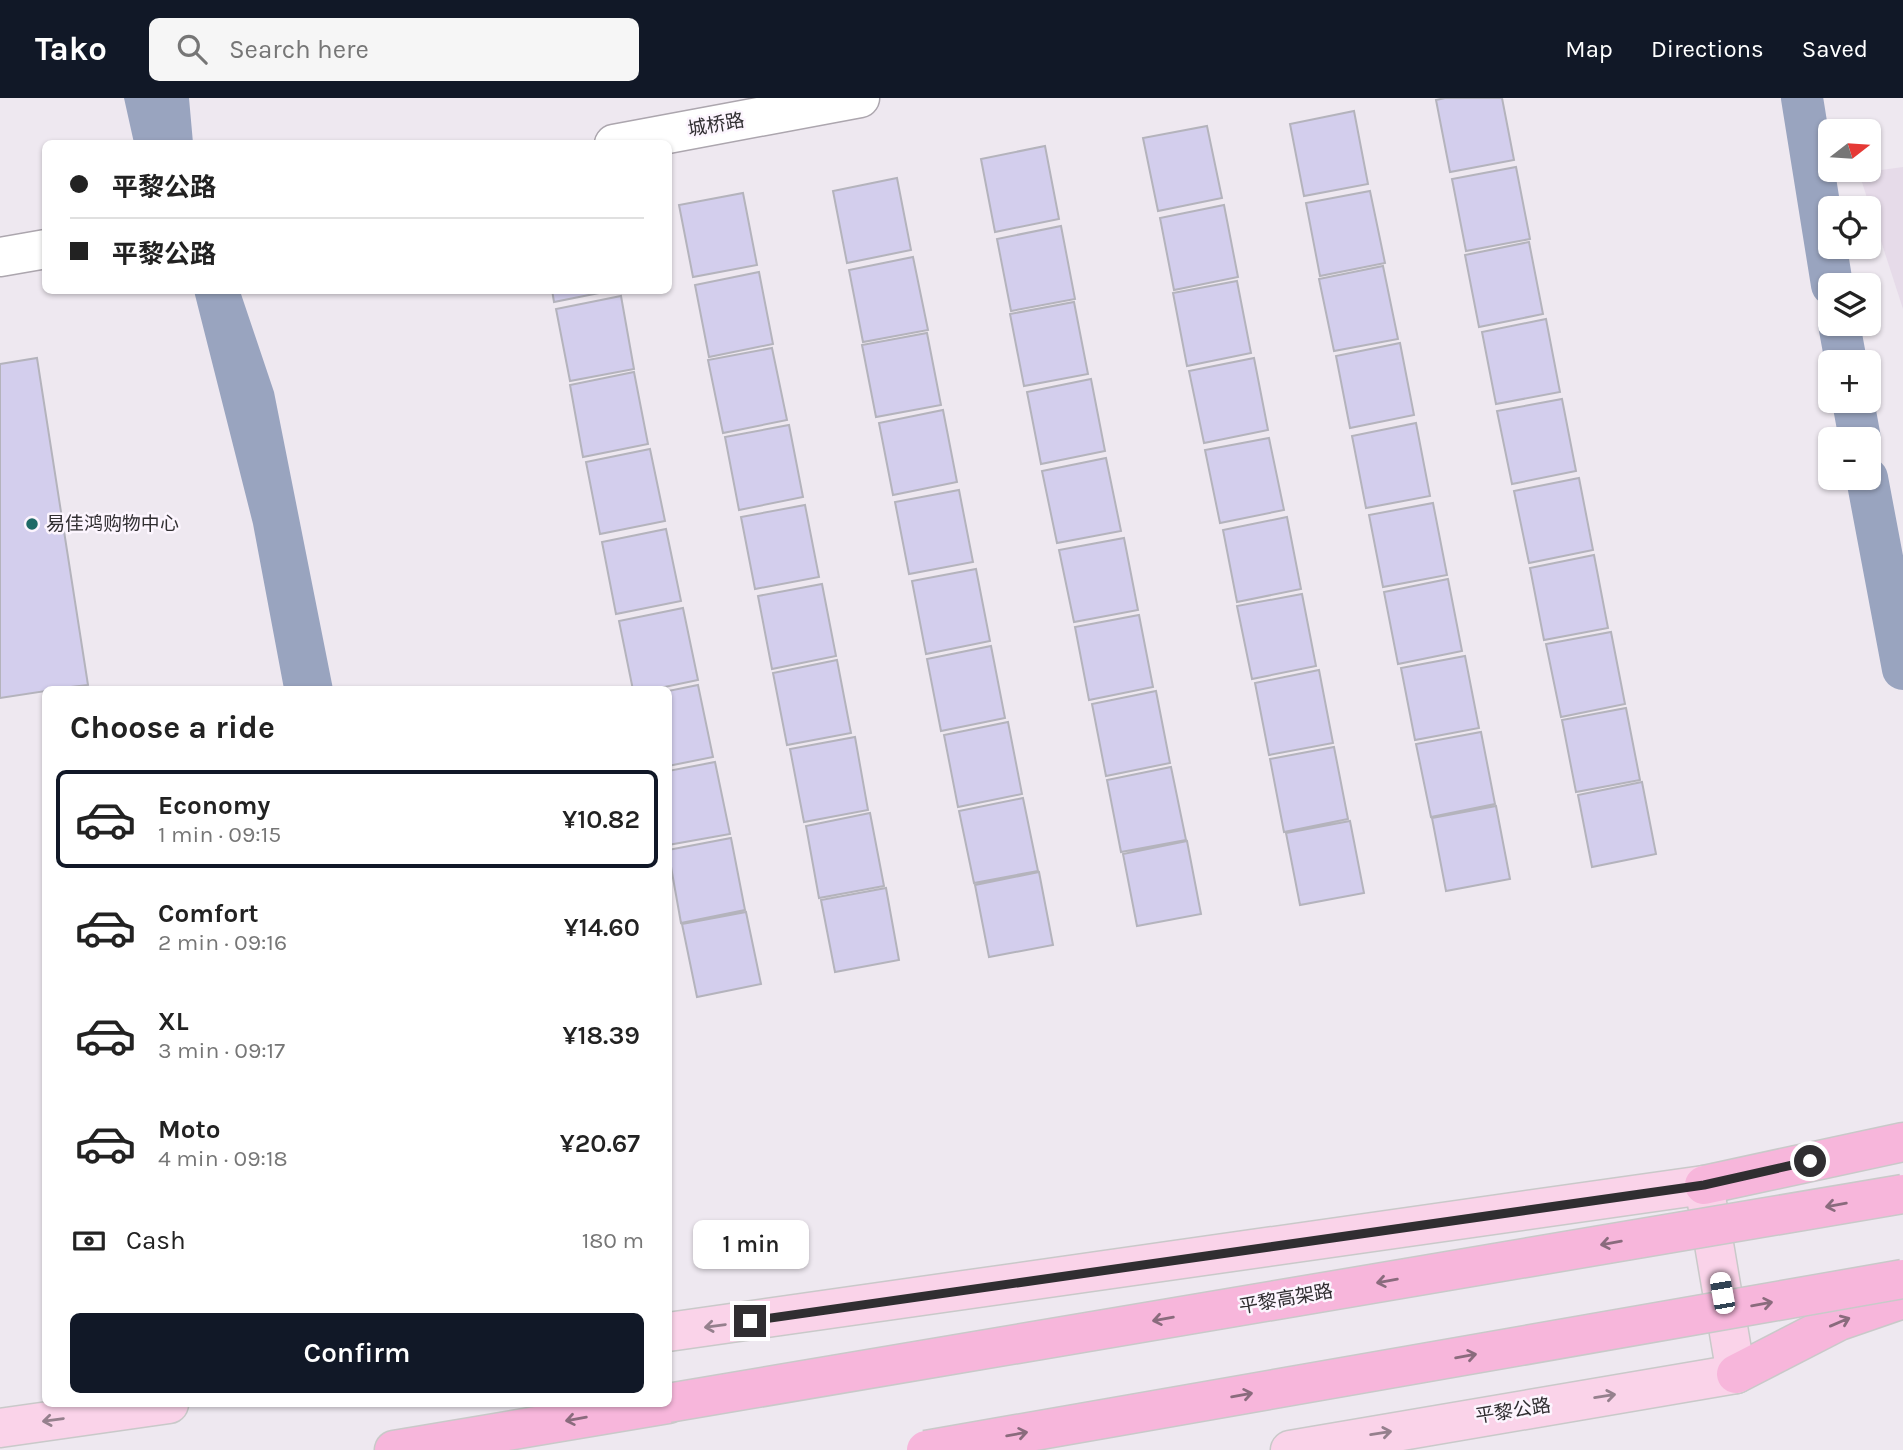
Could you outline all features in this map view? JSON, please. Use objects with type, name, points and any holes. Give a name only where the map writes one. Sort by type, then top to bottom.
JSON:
[{"type":"highway","points":[[1704,1185],[1903,1142]]},
{"type":"highway","name":"平黎高架路","points":[[672,1402],[1903,1194]]},
{"type":"highway","points":[[926,1450],[1903,1279]]},
{"type":"highway","name":"平黎公路","points":[[1736,1374],[1839,1321],[1903,1299]]},
{"type":"highway","name":"平黎高架路","points":[[394,1450],[645,1407]]},
{"type":"main road","points":[[672,1331],[1704,1185],[1736,1374]]},
{"type":"main road","name":"平黎公路","points":[[1290,1450],[1736,1374]]},
{"type":"main road","points":[[0,1428],[148,1407]]},
{"type":"street","name":"城桥路","points":[[635,140],[860,98]]},
{"type":"street","points":[[0,257],[42,249]]},
{"type":"shaded area","points":[[1903,167],[1903,309],[1881,241],[1881,196],[1866,196],[1862,182],[1881,182],[1881,170]]},
{"type":"water","points":[[124,98],[189,98],[193,140],[133,140]]},
{"type":"water","points":[[195,294],[241,294],[274,392],[332,686],[283,686],[253,524]]},
{"type":"building","points":[[1502,98],[1514,160],[1450,172],[1436,100]]},
{"type":"building","points":[[1354,111],[1368,184],[1304,196],[1290,124]]},
{"type":"building","points":[[1207,126],[1222,198],[1158,211],[1143,138]]},
{"type":"building","points":[[1045,146],[1059,219],[995,232],[981,159]]},
{"type":"building","points":[[1516,167],[1530,239],[1466,251],[1452,179]]},
{"type":"building","points":[[897,178],[911,250],[847,263],[833,191]]},
{"type":"building","points":[[1370,191],[1385,263],[1320,276],[1306,203]]},
{"type":"building","points":[[743,193],[757,265],[693,277],[679,205]]},
{"type":"building","points":[[1224,205],[1238,277],[1174,290],[1160,218]]},
{"type":"building","points":[[1061,226],[1075,299],[1011,311],[997,239]]},
{"type":"building","points":[[1529,242],[1543,314],[1479,327],[1465,255]]},
{"type":"building","points":[[913,257],[928,330],[863,342],[849,270]]},
{"type":"building","points":[[1383,266],[1398,339],[1334,351],[1319,279]]},
{"type":"building","points":[[759,272],[773,344],[709,357],[695,285]]},
{"type":"building","points":[[1237,281],[1251,353],[1187,366],[1173,293]]},
{"type":"building","points":[[553,294],[594,294],[554,302]]},
{"type":"building","points":[[621,296],[634,369],[570,381],[556,309]]},
{"type":"building","points":[[1074,302],[1088,374],[1024,386],[1010,314]]},
{"type":"building","points":[[1546,319],[1560,392],[1496,404],[1482,332]]},
{"type":"building","points":[[927,333],[941,405],[876,417],[862,345]]},
{"type":"building","points":[[1400,343],[1414,415],[1350,428],[1336,356]]},
{"type":"building","points":[[772,348],[787,420],[723,433],[708,360]]},
{"type":"building","name":"易佳鸿购物中心","points":[[37,358],[88,685],[42,686],[42,692],[0,698],[0,364]]},
{"type":"building","points":[[1254,358],[1268,430],[1204,443],[1189,371]]},
{"type":"building","points":[[634,372],[648,444],[583,457],[570,385]]},
{"type":"building","points":[[1091,379],[1105,451],[1041,464],[1027,392]]},
{"type":"building","points":[[1562,399],[1576,471],[1512,484],[1497,411]]},
{"type":"building","points":[[943,410],[957,482],[893,495],[879,423]]},
{"type":"building","points":[[1416,423],[1430,496],[1366,508],[1352,436]]},
{"type":"building","points":[[789,425],[803,497],[739,510],[725,437]]},
{"type":"building","points":[[1269,438],[1284,510],[1220,523],[1205,450]]},
{"type":"building","points":[[650,449],[665,521],[600,534],[586,462]]},
{"type":"building","points":[[1106,458],[1121,531],[1057,543],[1042,471]]},
{"type":"building","points":[[1579,478],[1593,550],[1529,563],[1514,491]]},
{"type":"building","points":[[959,490],[973,562],[909,574],[895,502]]},
{"type":"building","points":[[1433,503],[1447,575],[1383,587],[1369,515]]},
{"type":"building","points":[[805,505],[819,577],[755,589],[741,517]]},
{"type":"building","points":[[1287,517],[1301,589],[1237,602],[1223,530]]},
{"type":"building","points":[[666,529],[681,601],[616,614],[602,542]]},
{"type":"building","points":[[1124,538],[1138,610],[1074,622],[1059,550]]},
{"type":"building","points":[[1594,555],[1608,628],[1544,640],[1530,568]]},
{"type":"building","points":[[976,569],[990,641],[926,654],[912,581]]},
{"type":"building","points":[[1448,579],[1462,651],[1398,664],[1384,592]]},
{"type":"building","points":[[822,584],[836,656],[772,669],[758,596]]},
{"type":"building","points":[[1302,594],[1316,666],[1252,679],[1237,606]]},
{"type":"building","points":[[683,608],[698,680],[669,686],[632,686],[619,621]]},
{"type":"building","points":[[1139,615],[1153,687],[1089,700],[1075,627]]},
{"type":"building","points":[[1611,632],[1625,704],[1561,717],[1546,644]]},
{"type":"building","points":[[991,646],[1005,718],[941,731],[927,659]]},
{"type":"building","points":[[1465,656],[1479,728],[1415,740],[1401,668]]},
{"type":"building","points":[[837,660],[851,733],[787,745],[773,673]]},
{"type":"building","points":[[1319,670],[1333,743],[1269,755],[1255,683]]},
{"type":"building","points":[[698,685],[713,757],[672,765],[672,690]]},
{"type":"building","points":[[1156,691],[1170,763],[1106,776],[1092,704]]},
{"type":"building","points":[[1626,708],[1640,780],[1576,792],[1562,720]]},
{"type":"building","points":[[1008,722],[1022,794],[958,807],[944,735]]},
{"type":"building","points":[[1481,732],[1495,804],[1431,817],[1416,744]]},
{"type":"building","points":[[855,737],[868,810],[804,822],[790,749]]},
{"type":"building","points":[[1334,747],[1348,819],[1284,832],[1270,759]]},
{"type":"building","points":[[715,762],[730,834],[672,844],[672,770]]},
{"type":"building","points":[[1171,767],[1186,840],[1121,852],[1107,780]]},
{"type":"building","points":[[1642,782],[1656,854],[1592,867],[1578,795]]},
{"type":"building","points":[[1023,798],[1038,871],[974,883],[959,811]]},
{"type":"building","points":[[1496,806],[1510,879],[1446,891],[1432,818]]},
{"type":"building","points":[[870,813],[884,886],[819,898],[806,826]]},
{"type":"building","points":[[1350,821],[1364,893],[1300,905],[1286,833]]},
{"type":"building","points":[[731,838],[745,910],[681,923],[672,872],[672,849]]},
{"type":"building","points":[[1187,841],[1201,914],[1137,926],[1123,854]]},
{"type":"building","points":[[1039,872],[1053,945],[989,957],[975,885]]},
{"type":"building","points":[[886,888],[899,960],[835,972],[821,900]]},
{"type":"building","points":[[746,912],[761,984],[697,997],[682,924]]},
{"type":"waterway","points":[[1802,98],[1830,273]]},
{"type":"waterway","points":[[1841,336],[1844,350]]},
{"type":"waterway","points":[[1855,413],[1858,427]]},
{"type":"waterway","points":[[1869,490],[1903,669]]},
{"type":"place","name":"易佳鸿购物中心","points":[[32,524]]},
{"type":"route","points":[[750,1321],[1704,1185],[1810,1161]]}]
